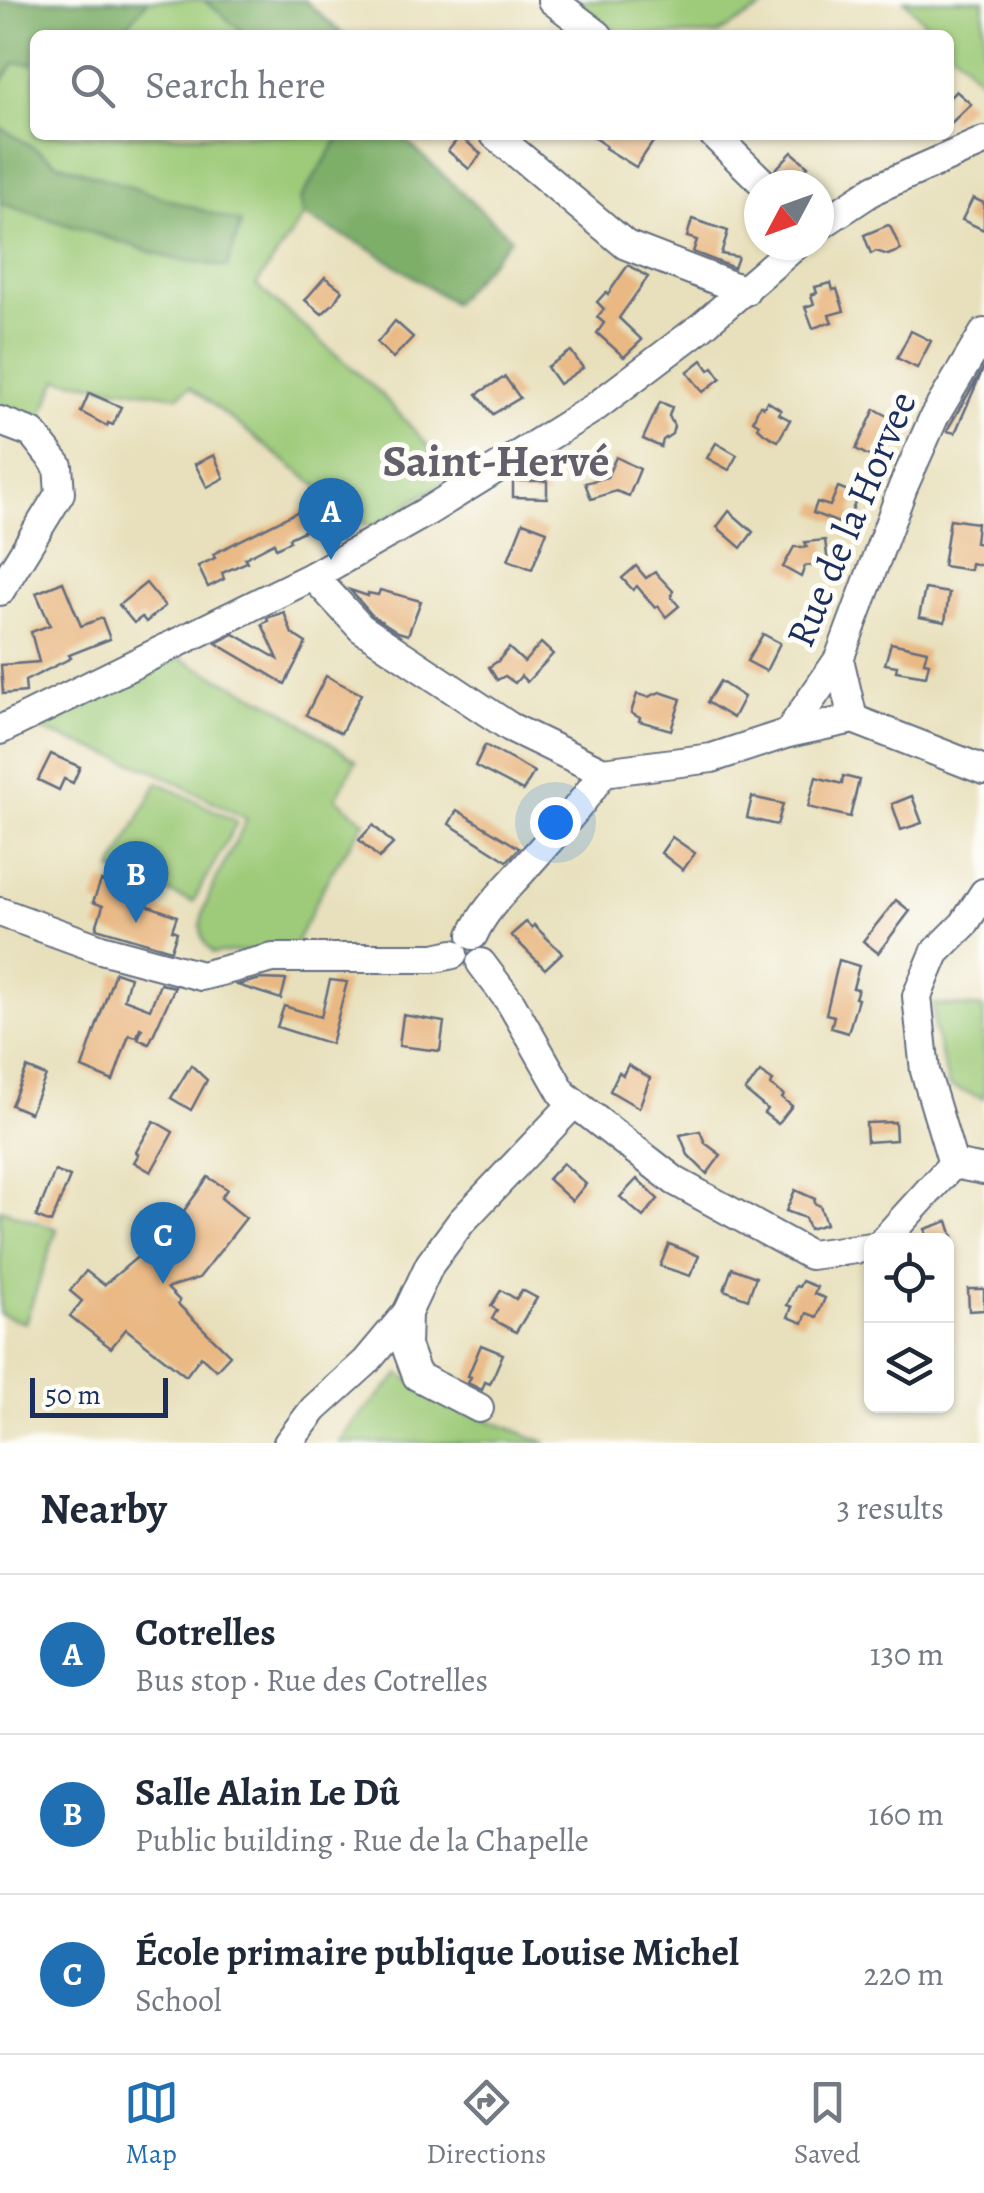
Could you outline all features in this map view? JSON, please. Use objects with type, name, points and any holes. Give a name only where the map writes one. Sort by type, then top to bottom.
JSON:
[{"type":"street","points":[[552,0],[591,30]]},
{"type":"street","points":[[501,140],[626,245],[745,291]]},
{"type":"street","points":[[719,140],[750,170]]},
{"type":"street","points":[[834,216],[875,189],[984,141]]},
{"type":"street","points":[[0,730],[314,576],[428,512],[594,408],[779,260]]},
{"type":"street","name":"Rue de la Horvee","points":[[788,733],[838,659],[902,487],[934,417],[984,333]]},
{"type":"street","points":[[0,421],[32,433],[58,466],[60,493],[0,592]]},
{"type":"street","points":[[314,576],[360,628],[510,727],[604,772],[712,758],[788,733],[853,719],[983,773]]},
{"type":"street","points":[[838,659],[853,719]]},
{"type":"street","points":[[604,772],[480,920],[455,960],[470,967],[480,962],[511,1003],[563,1094],[675,1181],[810,1255],[864,1248]]},
{"type":"street","points":[[953,1164],[926,1071],[917,996],[935,954],[964,924],[984,893]]},
{"type":"street","points":[[0,912],[101,950],[202,976],[272,958],[435,958],[463,944]]},
{"type":"street","points":[[288,1443],[314,1409],[366,1362],[407,1313],[430,1264],[461,1222],[574,1103]]},
{"type":"street","points":[[953,1164],[984,1170]]},
{"type":"street","points":[[890,1233],[953,1164]]},
{"type":"street","points":[[407,1313],[406,1346],[418,1376],[479,1408]]},
{"type":"green space","points":[[0,0],[148,0],[123,30],[30,30],[30,63],[14,63],[0,84]]},
{"type":"green space","points":[[148,0],[204,0],[241,30],[123,30]]},
{"type":"green space","points":[[204,0],[304,0],[338,30],[241,30]]},
{"type":"green space","points":[[575,0],[776,0],[725,30],[614,30]]},
{"type":"green space","points":[[904,0],[984,0],[984,84],[954,52],[954,30],[932,30]]},
{"type":"green space","points":[[14,63],[30,63],[30,140],[338,140],[300,200],[304,216],[256,285],[379,392],[455,475],[371,528],[190,387],[178,396],[58,379],[39,422],[0,406],[0,203],[171,258],[226,267],[241,224],[60,164],[0,127],[0,84]]},
{"type":"green space","points":[[0,127],[60,164],[241,223],[227,267],[171,258],[0,203]]},
{"type":"green space","points":[[338,140],[405,140],[511,238],[453,303],[374,251],[304,216],[300,200]]},
{"type":"green space","points":[[179,658],[280,708],[356,761],[336,798],[365,822],[329,876],[293,949],[213,953],[202,937],[207,901],[247,819],[150,769],[36,728]]},
{"type":"green space","points":[[158,782],[237,822],[193,902],[112,870]]},
{"type":"green space","points":[[934,1004],[984,1008],[984,1099],[949,1086],[934,1028]]},
{"type":"green space","points":[[0,1209],[57,1229],[25,1323],[0,1314]]},
{"type":"green space","points":[[400,1374],[458,1408],[547,1443],[340,1443],[352,1424]]},
{"type":"building","points":[[954,93],[971,104],[954,120]]},
{"type":"building","points":[[457,140],[465,140],[481,154],[469,169],[448,151]]},
{"type":"building","points":[[597,140],[653,142],[636,167]]},
{"type":"building","points":[[792,152],[808,166],[804,170],[775,170]]},
{"type":"building","points":[[973,198],[984,203],[984,230],[962,220]]},
{"type":"building","points":[[692,219],[728,231],[721,254],[738,257],[734,268],[693,252],[697,240],[687,237]]},
{"type":"building","points":[[888,225],[901,250],[888,255],[876,251],[871,254],[864,235]]},
{"type":"building","points":[[628,265],[648,277],[619,318],[642,340],[624,357],[597,333],[604,323],[597,317],[604,309],[597,302],[608,294]]},
{"type":"building","points":[[325,277],[342,290],[322,314],[305,300]]},
{"type":"building","points":[[831,283],[844,311],[829,315],[832,322],[813,328],[805,307],[814,304],[811,295],[817,293],[815,287]]},
{"type":"building","points":[[395,321],[413,337],[393,358],[377,343]]},
{"type":"building","points":[[911,331],[931,341],[917,368],[897,358]]},
{"type":"building","points":[[571,351],[583,368],[559,384],[547,367]]},
{"type":"building","points":[[702,360],[721,378],[703,392],[687,372]]},
{"type":"building","points":[[984,367],[955,433],[947,431],[950,425]]},
{"type":"building","points":[[505,377],[520,398],[493,414],[477,394]]},
{"type":"building","points":[[89,393],[121,407],[113,425],[107,426],[81,412]]},
{"type":"building","points":[[767,401],[790,420],[778,441],[765,434],[753,420],[760,405],[764,407]]},
{"type":"building","points":[[660,402],[672,407],[669,416],[674,426],[661,447],[643,439]]},
{"type":"building","points":[[875,409],[895,420],[880,450],[876,448],[871,457],[856,449]]},
{"type":"building","points":[[716,443],[737,455],[729,470],[707,458]]},
{"type":"building","points":[[214,455],[224,478],[207,487],[195,464]]},
{"type":"building","points":[[616,457],[640,469],[629,496],[616,491],[591,499],[585,483],[607,477]]},
{"type":"building","points":[[513,481],[547,481],[547,498],[513,497]]},
{"type":"building","points":[[838,487],[858,495],[851,513],[857,515],[852,528],[813,513],[817,502],[830,506]]},
{"type":"building","points":[[301,510],[310,528],[276,548],[274,543],[245,558],[247,562],[222,573],[224,579],[208,587],[198,566],[215,558],[213,554]]},
{"type":"building","points":[[729,511],[753,532],[741,548],[717,527]]},
{"type":"building","points":[[950,519],[977,523],[975,543],[984,544],[984,566],[971,563],[970,570],[943,566]]},
{"type":"building","points":[[523,522],[547,531],[532,569],[508,560]]},
{"type":"building","points":[[825,540],[828,563],[805,566],[801,577],[783,567],[794,547]]},
{"type":"building","points":[[636,566],[646,578],[655,572],[673,591],[671,597],[679,606],[666,617],[637,586],[633,590],[622,578]]},
{"type":"building","points":[[63,582],[81,626],[102,618],[110,639],[69,655],[71,658],[25,681],[26,692],[3,694],[1,665],[39,662],[31,632],[50,625],[36,593]]},
{"type":"building","points":[[146,583],[165,606],[146,622],[142,617],[134,623],[119,605]]},
{"type":"building","points":[[925,589],[949,593],[945,622],[919,617]]},
{"type":"building","points":[[350,590],[368,596],[378,595],[380,590],[421,601],[408,635],[372,615]]},
{"type":"building","points":[[284,612],[292,634],[306,643],[285,684],[216,643],[234,634],[278,659],[262,624]]},
{"type":"building","points":[[763,634],[780,643],[766,671],[747,661]]},
{"type":"building","points":[[541,643],[553,654],[527,682],[521,676],[515,683],[505,676],[497,680],[489,667],[509,648],[524,662]]},
{"type":"building","points":[[891,643],[927,651],[926,676],[896,671],[897,666],[885,664]]},
{"type":"building","points":[[326,676],[361,694],[341,733],[306,715]]},
{"type":"building","points":[[720,681],[744,697],[733,718],[707,702]]},
{"type":"building","points":[[660,692],[681,699],[671,730],[639,721],[631,713],[637,694],[648,697]]},
{"type":"building","points":[[485,745],[534,772],[523,791],[475,766]]},
{"type":"building","points":[[51,754],[80,767],[73,783],[64,779],[59,790],[38,780]]},
{"type":"building","points":[[843,776],[859,780],[850,817],[808,807],[816,777],[842,784]]},
{"type":"building","points":[[912,796],[922,823],[901,830],[892,804]]},
{"type":"building","points":[[752,797],[783,804],[777,825],[747,818]]},
{"type":"building","points":[[457,810],[519,848],[507,861],[449,824]]},
{"type":"building","points":[[373,825],[393,844],[379,858],[359,840]]},
{"type":"building","points":[[672,837],[695,853],[683,870],[661,853]]},
{"type":"building","points":[[101,881],[123,889],[121,896],[177,916],[171,950],[96,928],[103,906],[93,902]]},
{"type":"building","points":[[896,900],[910,911],[878,953],[863,941]]},
{"type":"building","points":[[526,922],[562,953],[545,969],[511,935]]},
{"type":"building","points":[[839,960],[859,966],[853,988],[858,989],[858,999],[848,1033],[831,1028],[834,1016],[826,1014]]},
{"type":"building","points":[[115,972],[130,977],[124,999],[150,1009],[160,984],[175,987],[149,1044],[138,1039],[140,1028],[137,1037],[129,1035],[113,1081],[82,1068]]},
{"type":"building","points":[[261,979],[286,980],[281,999],[237,985]]},
{"type":"building","points":[[330,980],[347,982],[331,1044],[277,1027],[284,1006],[321,1017]]},
{"type":"building","points":[[403,1015],[444,1022],[440,1051],[399,1046]]},
{"type":"building","points":[[191,1065],[207,1080],[191,1110],[171,1098]]},
{"type":"building","points":[[628,1065],[650,1078],[639,1108],[610,1091],[619,1072],[623,1075]]},
{"type":"building","points":[[27,1068],[46,1076],[30,1113],[11,1105]]},
{"type":"building","points":[[760,1072],[773,1081],[770,1085],[792,1106],[778,1124],[745,1091]]},
{"type":"building","points":[[154,1121],[173,1132],[151,1172],[134,1162]]},
{"type":"building","points":[[895,1122],[896,1140],[867,1142],[866,1123]]},
{"type":"building","points":[[700,1131],[705,1143],[721,1155],[707,1174],[688,1155],[680,1135]]},
{"type":"building","points":[[563,1163],[586,1184],[572,1201],[548,1179]]},
{"type":"building","points":[[55,1171],[70,1177],[51,1223],[36,1217]]},
{"type":"building","points":[[208,1177],[227,1189],[221,1198],[246,1218],[199,1278],[167,1288],[230,1355],[216,1370],[201,1356],[186,1376],[126,1329],[111,1348],[70,1316],[82,1301],[70,1291],[86,1271],[104,1285],[171,1229]]},
{"type":"building","points":[[637,1179],[658,1199],[643,1217],[620,1197]]},
{"type":"building","points":[[795,1190],[815,1199],[826,1224],[809,1229],[805,1218],[786,1211]]},
{"type":"building","points":[[948,1221],[952,1233],[926,1233],[925,1229]]},
{"type":"building","points":[[669,1244],[699,1256],[690,1276],[660,1266]]},
{"type":"building","points":[[732,1268],[756,1277],[748,1299],[724,1290]]},
{"type":"building","points":[[802,1281],[817,1287],[814,1294],[825,1298],[817,1317],[807,1313],[803,1323],[788,1317],[792,1307],[787,1305]]},
{"type":"building","points":[[968,1289],[984,1289],[984,1310],[969,1311]]},
{"type":"building","points":[[501,1290],[516,1299],[522,1290],[537,1298],[516,1332],[492,1319],[497,1310],[491,1306]]},
{"type":"building","points":[[481,1345],[503,1354],[490,1384],[485,1382],[482,1390],[468,1383]]},
{"type":"place","name":"Cotrelles","points":[[331,560]]},
{"type":"place","name":"Salle Alain Le Dû","points":[[136,923]]},
{"type":"place","name":"École primaire publique Louise Michel","points":[[163,1284]]},
{"type":"district","name":"Saint-Hervé","points":[[496,461]]}]
